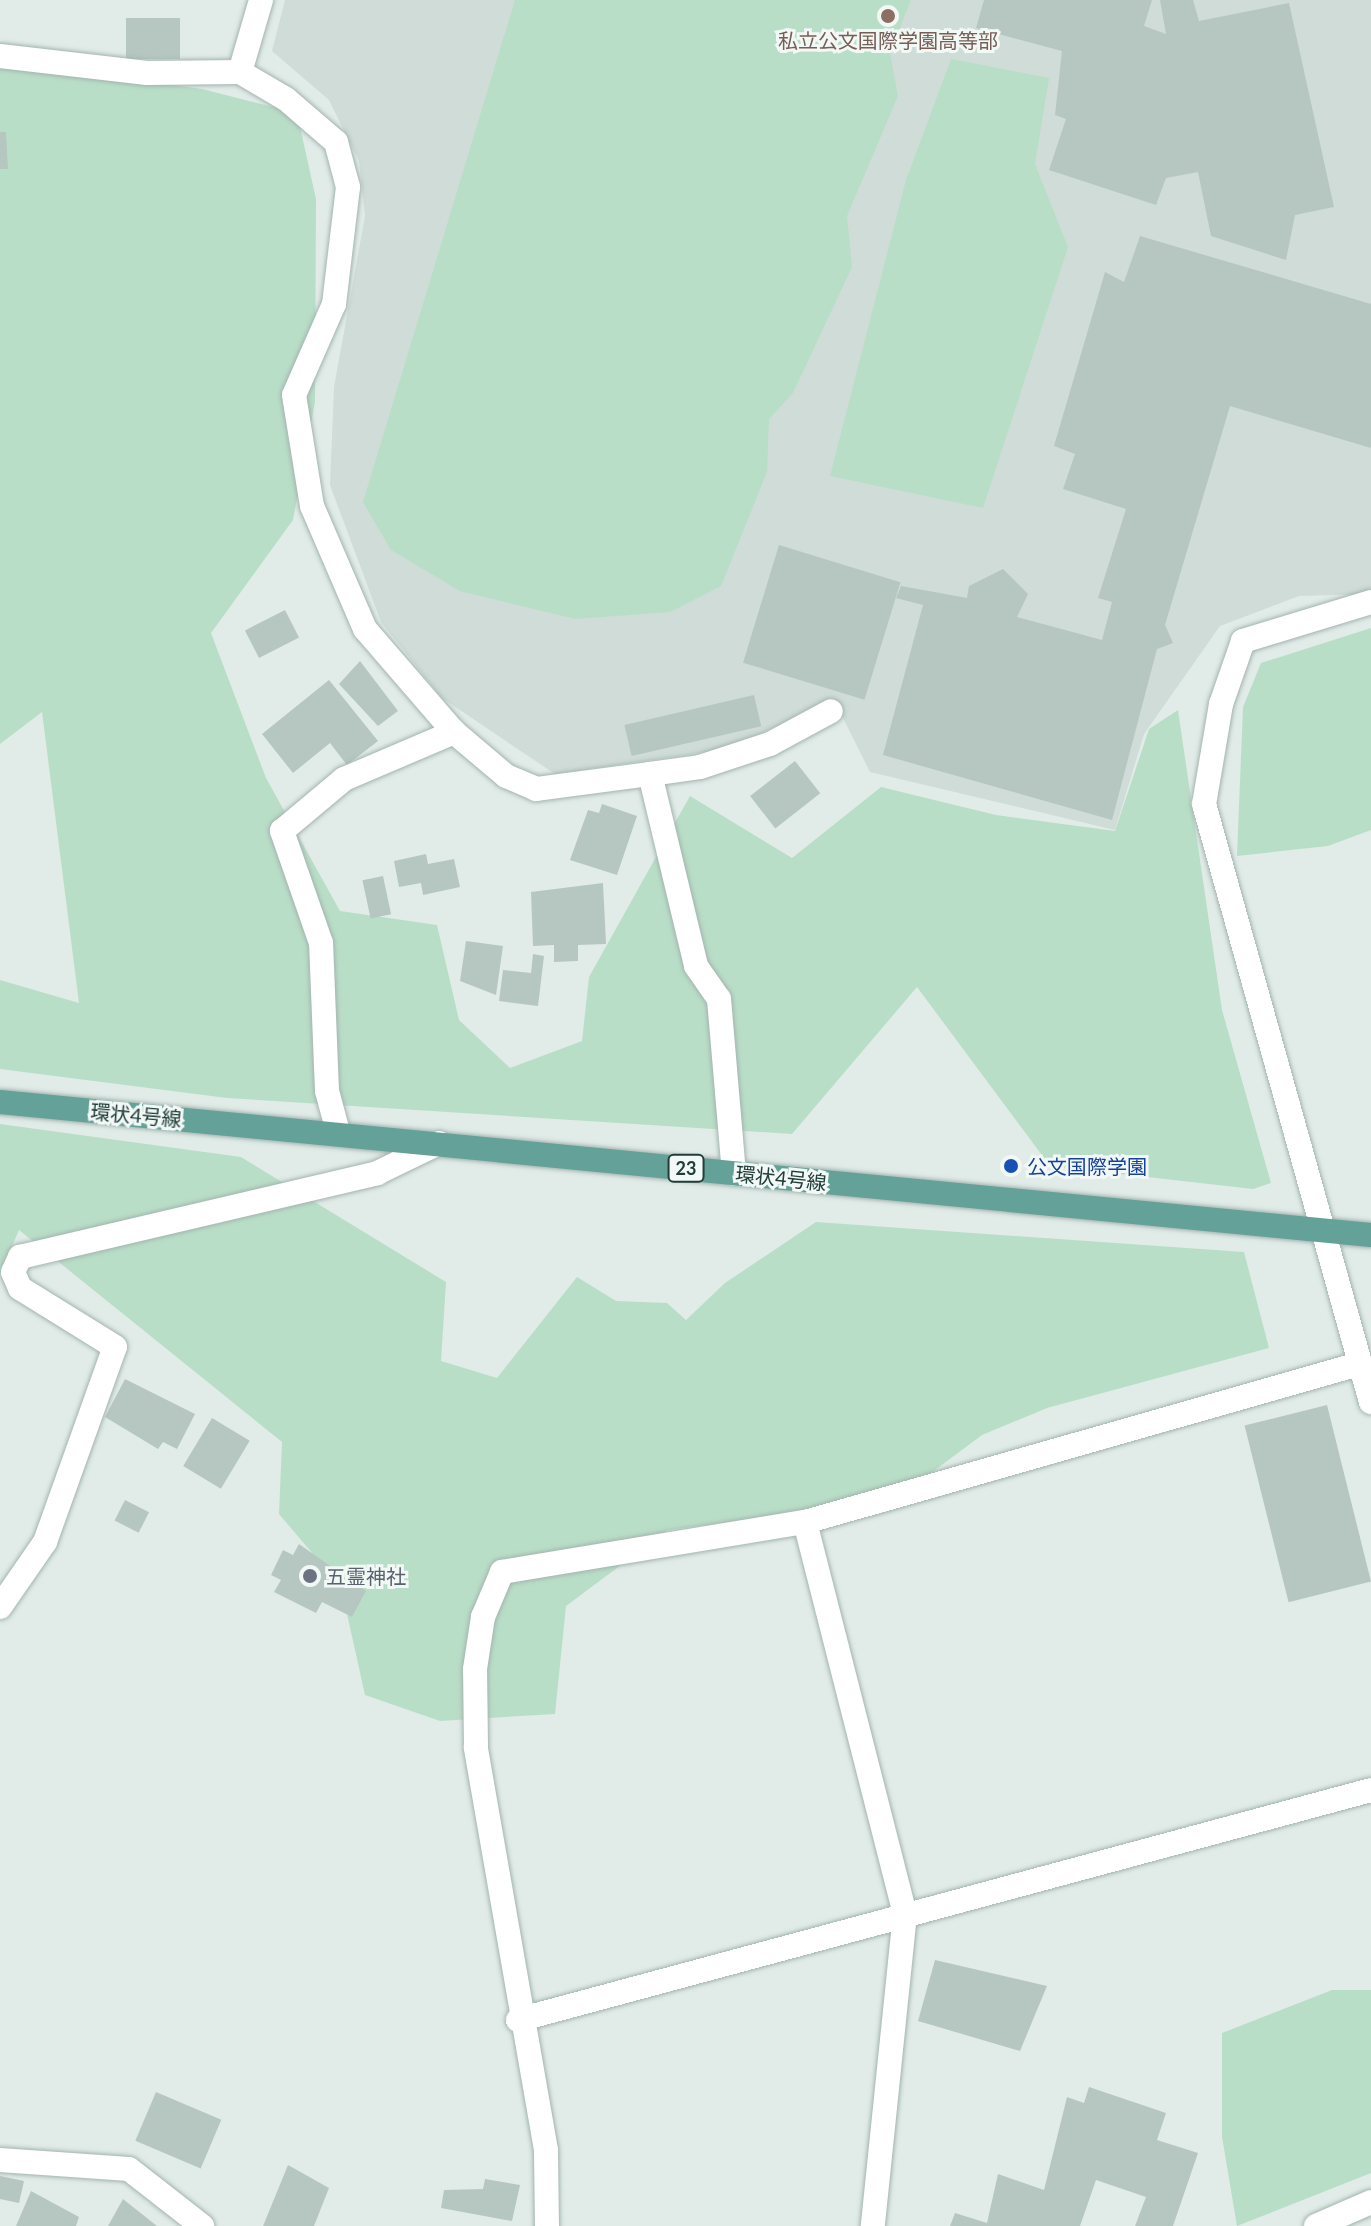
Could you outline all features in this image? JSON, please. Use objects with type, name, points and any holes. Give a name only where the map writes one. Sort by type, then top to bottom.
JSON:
[{"type":"main road","name":"環状4号線","points":[[0,1102],[338,1132],[1371,1235]]},
{"type":"street","points":[[240,72],[261,0]]},
{"type":"street","points":[[0,56],[147,73],[240,72],[286,99],[336,142],[348,187],[334,304],[294,395],[312,506],[365,629],[454,732],[506,776],[536,789],[700,767],[770,744],[831,711]]},
{"type":"street","points":[[1371,602],[1243,641],[1221,704],[1204,804],[1318,1230],[1371,1402]]},
{"type":"street","points":[[338,1132],[327,1091],[321,943],[282,831],[344,779],[454,732]]},
{"type":"street","points":[[650,774],[696,966],[719,999],[734,1173]]},
{"type":"street","points":[[0,1607],[45,1542],[115,1347],[20,1288],[13,1272],[20,1257],[377,1173],[439,1143]]},
{"type":"street","points":[[547,2226],[546,2150],[518,2020],[476,1747],[475,1669],[483,1617],[502,1572],[805,1522],[1359,1364]]},
{"type":"street","points":[[805,1522],[905,1914],[873,2226]]},
{"type":"street","points":[[518,2020],[1371,1790]]},
{"type":"street","points":[[0,2160],[129,2169],[202,2226]]},
{"type":"street","points":[[1316,2226],[1371,2202]]},
{"type":"shaded area","points":[[285,0],[1371,0],[1371,594],[1299,596],[1220,626],[1144,734],[1115,830],[870,772],[834,700],[726,749],[555,774],[442,698],[381,622],[330,485],[334,387],[365,216],[359,161],[329,100],[272,51]]},
{"type":"green space","points":[[515,0],[911,0],[890,53],[898,96],[847,216],[852,267],[793,393],[769,419],[767,472],[721,586],[670,612],[575,619],[460,591],[391,550],[363,502]]},
{"type":"green space","points":[[951,59],[1049,78],[1035,164],[1068,247],[983,508],[830,476],[906,180]]},
{"type":"green space","points":[[0,61],[202,89],[297,113],[316,199],[315,402],[293,520],[211,633],[266,778],[340,911],[437,925],[459,1020],[510,1068],[582,1041],[589,977],[690,796],[792,858],[881,787],[996,815],[1115,831],[1149,729],[1178,710],[1222,1010],[1271,1183],[1253,1189],[1050,1166],[917,987],[792,1134],[227,1098],[0,1069],[0,980],[79,1003],[42,712],[0,744]]},
{"type":"green space","points":[[1371,628],[1371,830],[1328,846],[1237,856],[1243,707],[1261,663]]},
{"type":"green space","points":[[0,1124],[241,1157],[446,1282],[441,1361],[497,1378],[577,1277],[616,1301],[667,1303],[686,1320],[725,1283],[816,1222],[1244,1252],[1269,1348],[1047,1408],[982,1435],[895,1500],[668,1530],[566,1606],[555,1714],[440,1721],[365,1695],[341,1587],[279,1514],[282,1442],[19,1230],[0,1274]]},
{"type":"green space","points":[[1332,1990],[1371,1990],[1371,2173],[1237,2226],[1222,2137],[1222,2033]]},
{"type":"building","points":[[984,0],[1152,0],[1144,26],[1166,34],[1160,0],[1193,0],[1199,21],[1289,3],[1334,207],[1295,215],[1286,260],[1211,236],[1198,172],[1166,178],[1156,205],[1049,170],[1066,119],[1055,115],[1062,51],[976,28]]},
{"type":"building","points":[[126,18],[180,18],[180,59],[126,59]]},
{"type":"building","points":[[0,132],[6,132],[8,169],[0,169]]},
{"type":"building","points":[[1140,236],[1371,304],[1371,448],[1230,406],[1165,625],[1173,643],[1157,649],[1112,820],[883,755],[923,605],[896,598],[901,586],[967,598],[969,586],[1003,569],[1028,594],[1017,617],[1102,640],[1112,602],[1098,598],[1126,509],[1063,489],[1075,454],[1054,446],[1105,272],[1124,282]]},
{"type":"building","points":[[779,545],[900,582],[864,700],[743,663]]},
{"type":"building","points":[[285,610],[299,638],[259,658],[245,630]]},
{"type":"building","points":[[360,661],[398,711],[378,726],[339,684]]},
{"type":"building","points":[[329,680],[378,741],[347,765],[330,743],[293,773],[262,734]]},
{"type":"building","points":[[754,695],[761,726],[632,756],[624,725]]},
{"type":"building","points":[[795,761],[820,793],[775,828],[750,796]]},
{"type":"building","points":[[602,804],[637,816],[617,875],[570,860],[588,810],[599,813]]},
{"type":"building","points":[[426,854],[428,864],[454,859],[460,887],[423,895],[421,883],[399,887],[394,861]]},
{"type":"building","points":[[383,876],[391,914],[371,919],[362,880]]},
{"type":"building","points":[[603,883],[606,944],[578,945],[578,961],[554,962],[554,945],[533,946],[531,892]]},
{"type":"building","points":[[466,941],[503,946],[496,995],[460,981]]},
{"type":"building","points":[[533,954],[544,956],[538,1006],[499,1001],[503,970],[531,973]]},
{"type":"building","points":[[125,1379],[195,1414],[177,1449],[163,1442],[158,1449],[105,1417]]},
{"type":"building","points":[[1327,1405],[1371,1582],[1289,1602],[1245,1426]]},
{"type":"building","points":[[212,1418],[250,1441],[221,1489],[183,1466]]},
{"type":"building","points":[[125,1500],[149,1512],[139,1533],[115,1520]]},
{"type":"building","points":[[299,1544],[366,1591],[352,1617],[322,1602],[316,1613],[274,1592],[281,1580],[271,1575],[283,1550],[293,1555]]},
{"type":"building","points":[[935,1960],[1047,1986],[1020,2051],[918,2021]]},
{"type":"building","points":[[1089,2087],[1166,2113],[1157,2140],[1198,2153],[1173,2226],[1135,2226],[1146,2197],[1096,2180],[1080,2226],[950,2226],[955,2213],[987,2223],[998,2174],[1044,2190],[1067,2097],[1084,2103]]},
{"type":"building","points":[[156,2092],[221,2120],[201,2169],[135,2141]]},
{"type":"building","points":[[288,2165],[329,2188],[314,2226],[263,2226]]},
{"type":"building","points":[[0,2176],[24,2181],[19,2203],[0,2199]]},
{"type":"building","points":[[485,2179],[520,2185],[512,2221],[441,2208],[444,2190],[483,2189]]},
{"type":"building","points":[[31,2191],[79,2217],[76,2226],[16,2226]]},
{"type":"building","points":[[123,2199],[157,2226],[108,2226]]},
{"type":"place","name":"私立公文国際学園高等部","points":[[888,16]]},
{"type":"place","name":"公文国際学園","points":[[1011,1166]]},
{"type":"place","name":"五霊神社","points":[[310,1576]]}]
